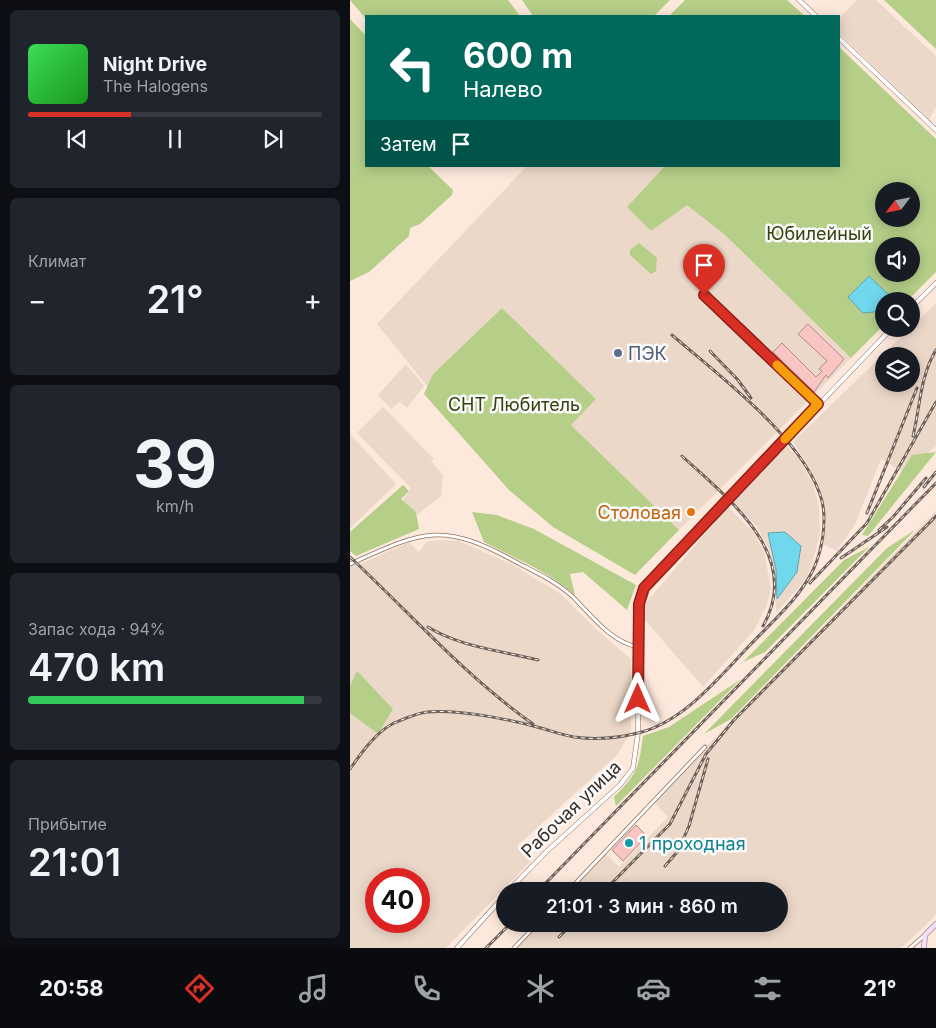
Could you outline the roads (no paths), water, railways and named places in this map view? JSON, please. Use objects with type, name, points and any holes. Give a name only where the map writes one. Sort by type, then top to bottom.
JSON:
[{"type":"main road","points":[[924,948],[925,934],[936,924]]},
{"type":"street","points":[[798,0],[815,15]]},
{"type":"street","points":[[840,39],[936,130]]},
{"type":"street","points":[[920,299],[936,283]]},
{"type":"street","points":[[704,295],[818,404]]},
{"type":"street","name":"Рабочая улица","points":[[517,882],[546,852],[630,774],[635,761],[638,733],[639,604],[644,588],[883,337]]},
{"type":"street","points":[[350,564],[408,538],[435,533],[456,536],[502,554],[563,588],[616,638],[627,645],[638,647]]},
{"type":"street","points":[[577,882],[705,747]]},
{"type":"street","points":[[456,948],[496,905]]},
{"type":"street","points":[[514,948],[529,932]]},
{"type":"street","points":[[910,948],[925,934]]},
{"type":"water","points":[[869,276],[886,292],[875,292],[875,312],[863,313],[848,297]]},
{"type":"water","points":[[785,532],[801,546],[797,572],[777,599],[776,570],[768,533]]},
{"type":"railway","points":[[350,769],[370,743],[387,727],[411,716],[427,712],[439,711],[482,715],[582,738],[623,736],[655,727],[671,719],[700,697],[794,599],[814,568],[823,536],[824,518],[822,501],[813,478],[780,432],[735,389],[672,335]]},
{"type":"railway","points":[[913,436],[924,381],[936,350]]},
{"type":"railway","points":[[710,351],[738,380],[751,398]]},
{"type":"railway","points":[[867,513],[915,392]]},
{"type":"railway","points":[[810,583],[867,523],[936,402]]},
{"type":"railway","points":[[682,456],[738,510],[755,530],[767,552],[774,575],[773,600],[763,626]]},
{"type":"railway","points":[[924,487],[936,472]]},
{"type":"railway","points":[[879,530],[893,517],[926,478]]},
{"type":"railway","points":[[547,882],[936,483]]},
{"type":"railway","points":[[613,882],[670,824],[706,754],[734,720],[936,516]]},
{"type":"railway","points":[[841,558],[887,527]]},
{"type":"railway","points":[[350,557],[461,665],[508,706],[533,724]]},
{"type":"railway","points":[[428,627],[440,634],[468,644],[538,660]]},
{"type":"railway","points":[[665,866],[678,851],[689,826],[708,759]]},
{"type":"railway","points":[[486,948],[502,932]]},
{"type":"railway","points":[[559,937],[564,932]]},
{"type":"place","name":"ПЭК","points":[[618,353]]},
{"type":"place","name":"Столовая","points":[[691,512]]},
{"type":"place","name":"1 проходная","points":[[629,843]]},
{"type":"park label","name":"Юбилейный","points":[[819,233]]},
{"type":"park label","name":"СНТ Любитель","points":[[514,404]]}]
